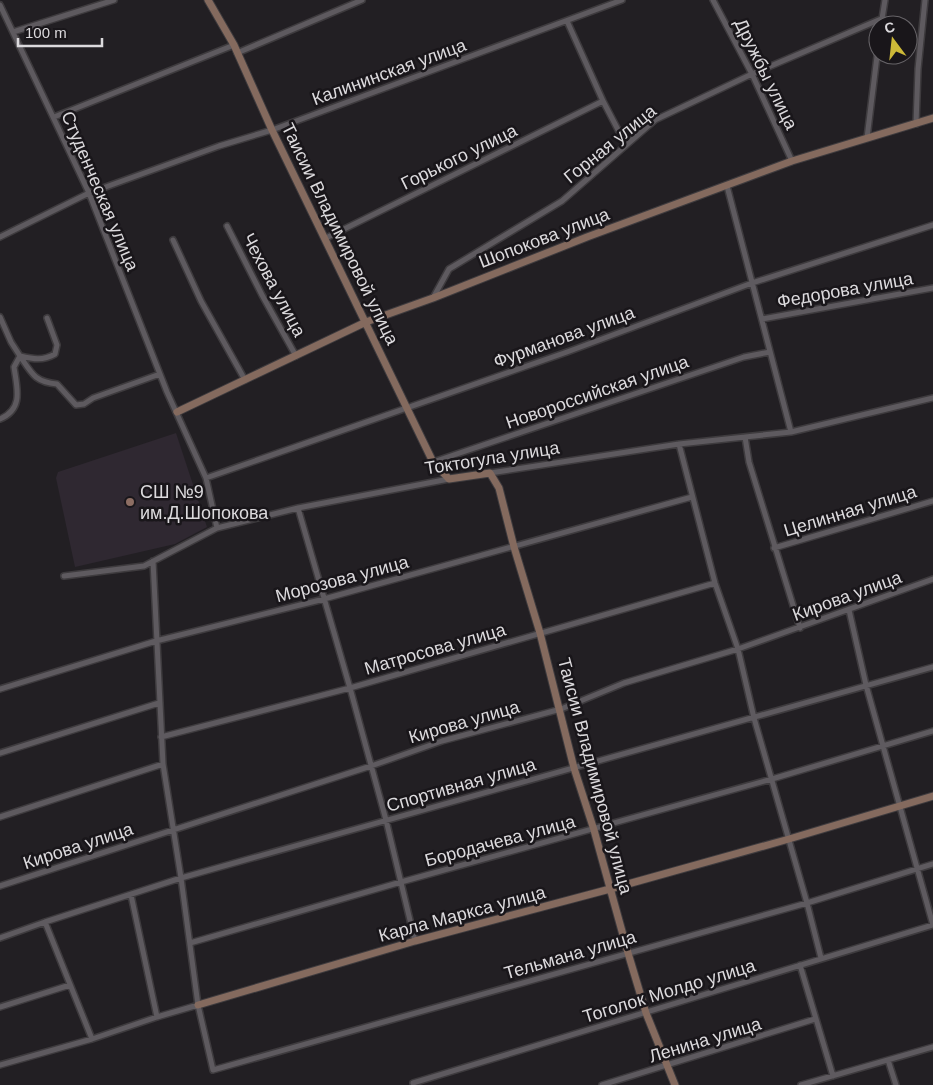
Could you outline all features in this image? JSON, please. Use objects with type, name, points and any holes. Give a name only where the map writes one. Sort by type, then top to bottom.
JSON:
[{"type":"street","points":[[13,32],[114,0]]},
{"type":"street","name":"Таисии Владимировой улица","points":[[208,0],[238,53],[272,130],[433,462],[449,479]]},
{"type":"street","points":[[238,53],[362,0]]},
{"type":"street","name":"Калининская улица","points":[[0,236],[89,193],[218,146],[272,130],[622,0]]},
{"type":"street","name":"Дружбы улица","points":[[713,0],[752,74],[792,161]]},
{"type":"street","points":[[882,15],[885,0]]},
{"type":"street","points":[[916,124],[918,69],[925,0]]},
{"type":"street","name":"Студенческая улица","points":[[0,5],[89,193],[176,412]]},
{"type":"street","points":[[0,22],[7,20]]},
{"type":"street","points":[[566,22],[603,102],[626,145]]},
{"type":"street","name":"Горная улица","points":[[432,298],[449,269],[562,201],[655,120],[752,74],[868,27]]},
{"type":"street","points":[[54,117],[234,45]]},
{"type":"street","points":[[867,138],[876,65]]},
{"type":"street","name":"Горького улица","points":[[326,238],[603,102]]},
{"type":"street","name":"Шопокова улица","points":[[176,412],[366,322],[792,161],[933,118]]},
{"type":"street","points":[[727,186],[791,432]]},
{"type":"street","name":"Фурманова улица","points":[[206,478],[408,409],[752,282],[933,225]]},
{"type":"street","name":"Чехова улица","points":[[227,226],[296,356]]},
{"type":"street","points":[[173,240],[201,301],[245,380]]},
{"type":"street","name":"Федорова улица","points":[[762,319],[933,288]]},
{"type":"street","points":[[0,316],[11,342],[31,373],[44,383],[57,384],[76,405],[84,404],[93,398],[160,374]]},
{"type":"street","points":[[20,356],[46,359],[55,354],[58,345],[47,318]]},
{"type":"street","name":"Новороссийская улица","points":[[433,462],[744,357],[770,352]]},
{"type":"street","points":[[0,419],[7,416],[15,408],[18,394],[14,367],[20,356]]},
{"type":"street","name":"Токтогула улица","points":[[64,576],[144,566],[217,528],[298,508],[449,479],[679,444],[791,432],[933,398]]},
{"type":"street","points":[[176,412],[206,478],[217,528]]},
{"type":"street","points":[[745,437],[749,462],[800,628]]},
{"type":"street","points":[[679,444],[715,583],[738,649],[754,718],[821,958]]},
{"type":"street","name":"Таисии Владимировой улица","points":[[490,473],[499,488],[514,547],[540,633],[574,768],[594,830],[646,1013],[675,1085]]},
{"type":"street","name":"Морозова улица","points":[[0,689],[156,641],[324,600],[692,497]]},
{"type":"street","name":"Целинная улица","points":[[774,548],[933,501]]},
{"type":"street","points":[[298,508],[386,820],[415,941]]},
{"type":"street","points":[[153,561],[163,764],[174,829],[198,1005]]},
{"type":"street","name":"Кирова улица","points":[[0,886],[371,766],[442,741],[560,709],[624,683],[738,649],[933,579]]},
{"type":"street","name":"Матросова улица","points":[[161,737],[350,688],[715,583]]},
{"type":"street","points":[[849,610],[866,685],[933,925]]},
{"type":"street","name":"Спортивная улица","points":[[0,938],[181,878],[933,667]]},
{"type":"street","points":[[0,753],[159,703]]},
{"type":"street","name":"Бородачева улица","points":[[190,943],[401,882],[594,830],[933,731]]},
{"type":"street","points":[[0,817],[163,764]]},
{"type":"street","name":"Карла Маркса улица","points":[[0,1065],[415,941],[789,839],[933,796]]},
{"type":"street","name":"Тельмана улица","points":[[198,1005],[213,1070],[807,903],[933,864]]},
{"type":"street","points":[[131,895],[157,1017]]},
{"type":"street","points":[[45,922],[92,1039]]},
{"type":"street","name":"Тоголок Молдо улица","points":[[413,1083],[933,925]]},
{"type":"street","points":[[800,965],[833,1076]]},
{"type":"street","points":[[0,1007],[70,985]]},
{"type":"street","name":"Ленина улица","points":[[602,1085],[815,1019]]},
{"type":"street","points":[[801,1085],[933,1047]]},
{"type":"street","points":[[888,1060],[896,1085]]},
{"type":"shaded area","name":"СШ №9 им.Д.Шопокова","points":[[176,433],[207,527],[175,544],[75,567],[56,478],[58,472]]},
{"type":"place","name":"СШ №9 им.Д.Шопокова","points":[[130,502]]}]
